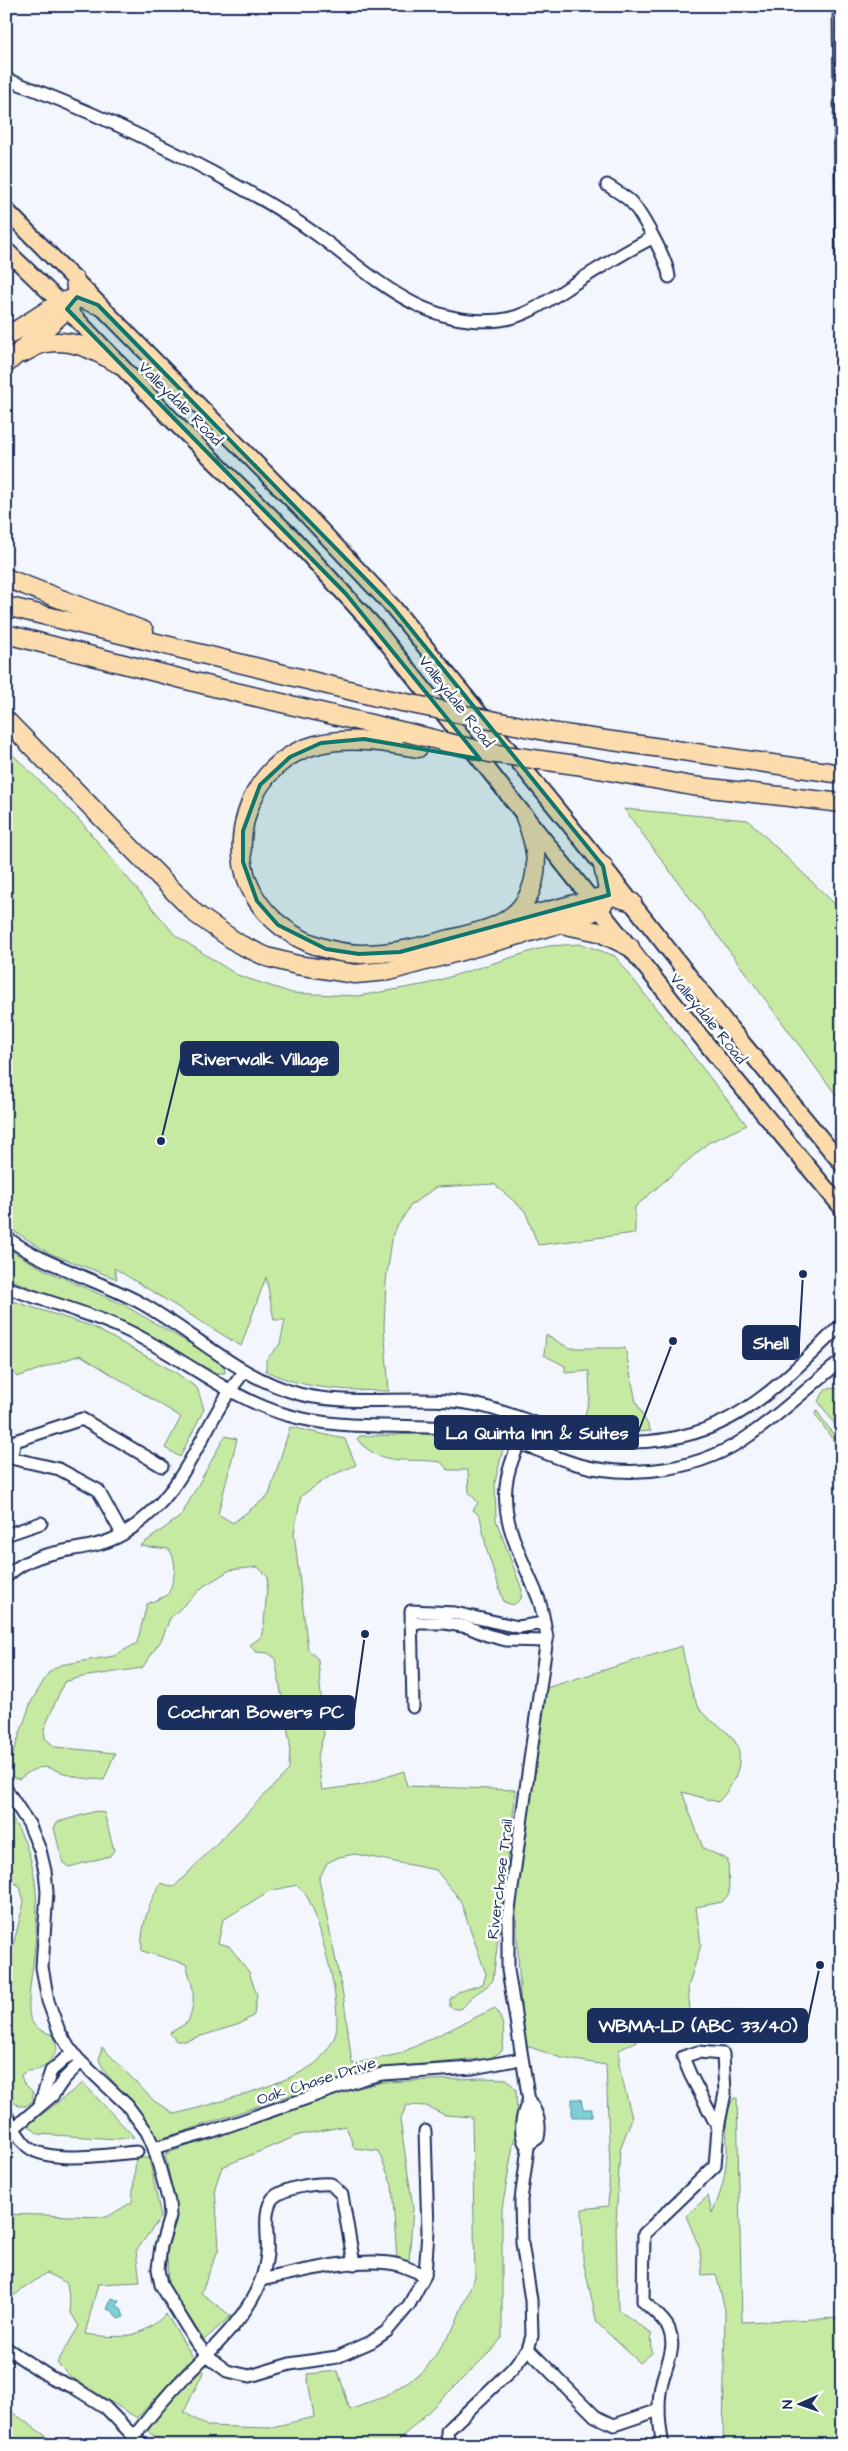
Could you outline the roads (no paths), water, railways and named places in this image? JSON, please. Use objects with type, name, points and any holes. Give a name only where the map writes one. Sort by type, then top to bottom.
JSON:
[{"type":"highway","points":[[6,337],[69,297],[98,305]]},
{"type":"highway","points":[[11,360],[69,297]]},
{"type":"highway","points":[[11,360],[39,345],[72,343],[86,346],[117,363]]},
{"type":"highway","points":[[6,578],[121,622],[175,648]]},
{"type":"highway","points":[[6,606],[377,697],[550,732],[842,774]]},
{"type":"highway","points":[[6,634],[218,688],[408,740],[576,765],[692,786],[842,803]]},
{"type":"highway","points":[[6,720],[196,914],[239,944],[268,957],[298,965],[355,974],[389,971],[558,924],[600,901]]},
{"type":"highway","points":[[408,740],[342,739],[321,743],[290,757],[268,775],[253,798],[243,831],[243,862],[246,876],[257,901],[278,925],[298,938],[326,949],[359,954],[405,951],[502,924],[600,901],[632,902]]},
{"type":"highway","points":[[502,924],[522,906],[535,876],[537,852],[525,817]]},
{"type":"highway","points":[[600,901],[602,866]]},
{"type":"highway","points":[[558,924],[600,932],[630,947]]},
{"type":"main road","name":"Valleydale Road","points":[[6,210],[117,363],[173,421],[293,538],[346,594],[425,688],[525,817],[600,901],[630,947],[842,1208]]},
{"type":"main road","name":"Valleydale Road","points":[[6,250],[69,297]]},
{"type":"main road","name":"Valleydale Road","points":[[98,305],[276,483],[394,606],[632,902],[726,1023],[842,1164]]},
{"type":"street","points":[[839,6],[842,258]]},
{"type":"street","points":[[6,80],[131,132],[243,188],[318,236],[395,294],[422,310],[448,318],[479,321],[515,317],[549,300],[617,256],[652,238]]},
{"type":"street","points":[[608,185],[629,200],[636,208],[666,261],[670,277]]},
{"type":"street","points":[[6,1236],[41,1256],[138,1302],[245,1371],[269,1383],[299,1394],[332,1398],[451,1401],[490,1408],[566,1433],[606,1441],[654,1441],[694,1433],[731,1418],[762,1398],[842,1324]]},
{"type":"street","points":[[6,1287],[126,1331],[229,1390],[270,1410],[320,1423],[350,1426],[469,1430],[495,1435],[578,1464],[607,1470],[634,1471],[686,1464],[721,1452],[751,1435],[842,1360]]},
{"type":"street","points":[[6,1577],[25,1563],[50,1553],[103,1542],[122,1534],[161,1502],[176,1485],[229,1390],[245,1371]]},
{"type":"street","points":[[122,1534],[98,1490],[58,1469],[9,1458],[15,1441],[82,1419],[162,1466]]},
{"type":"street","name":"Riverchase Trail","points":[[529,2101],[508,1970],[508,1917],[547,1642],[539,1602],[512,1535],[507,1514],[507,1478],[519,1444],[530,1422]]},
{"type":"street","points":[[6,1535],[42,1522]]},
{"type":"street","points":[[411,1617],[455,1613],[518,1627],[544,1623]]},
{"type":"street","points":[[411,1617],[468,1627],[506,1640],[547,1642]]},
{"type":"street","points":[[411,1617],[413,1707]]},
{"type":"street","points":[[6,1789],[29,1824],[43,1860],[47,1892],[42,1961],[46,1990],[55,2022],[72,2052],[127,2105],[147,2132],[154,2148],[169,2202],[170,2216],[161,2246],[158,2270],[161,2285],[206,2354],[227,2371],[250,2376],[290,2364],[337,2357],[371,2342],[387,2331],[409,2306],[425,2275],[428,2223],[424,2130]]},
{"type":"street","points":[[38,2108],[51,2072],[72,2052]]},
{"type":"street","points":[[663,2445],[659,2410],[662,2382],[672,2356],[672,2340],[669,2329],[643,2300],[644,2234],[715,2166],[718,2128],[725,2093],[723,2054],[698,2052],[683,2057],[718,2128]]},
{"type":"street","name":"Oak Chase Drive","points":[[154,2148],[212,2131],[362,2079],[382,2074],[473,2068],[522,2058]]},
{"type":"street","points":[[14,2128],[38,2108],[81,2062]]},
{"type":"street","points":[[529,2101],[538,2114],[530,2125],[524,2142],[529,2144]]},
{"type":"street","points":[[448,2445],[447,2431],[454,2422],[512,2368],[528,2349],[532,2336],[531,2300],[522,2243],[521,2200],[529,2144],[538,2138],[523,2114],[529,2101]]},
{"type":"street","points":[[6,2114],[28,2146],[38,2152],[55,2156],[137,2152]]},
{"type":"street","points":[[134,2436],[206,2354],[233,2328],[248,2307],[261,2280],[267,2255],[269,2207],[273,2199],[280,2193],[317,2183],[331,2184],[342,2195],[354,2264]]},
{"type":"street","points":[[261,2280],[376,2262],[398,2265],[425,2275]]},
{"type":"street","points":[[6,2348],[50,2377],[73,2387],[104,2407],[142,2445]]},
{"type":"street","points":[[528,2349],[596,2416],[614,2425],[659,2410]]},
{"type":"water","points":[[572,2099],[581,2099],[583,2109],[592,2109],[592,2117],[572,2117]]},
{"type":"water","points":[[112,2298],[119,2301],[117,2306],[121,2308],[124,2317],[118,2319],[113,2312],[107,2309]]},
{"type":"place","name":"Riverwalk Village","points":[[161,1141]]},
{"type":"place","name":"Shell","points":[[803,1274]]},
{"type":"place","name":"La Quinta Inn & Suites","points":[[673,1341]]},
{"type":"place","name":"Cochran Bowers PC","points":[[365,1634]]},
{"type":"place","name":"WBMA-LD (ABC 33/40)","points":[[820,1965]]}]
